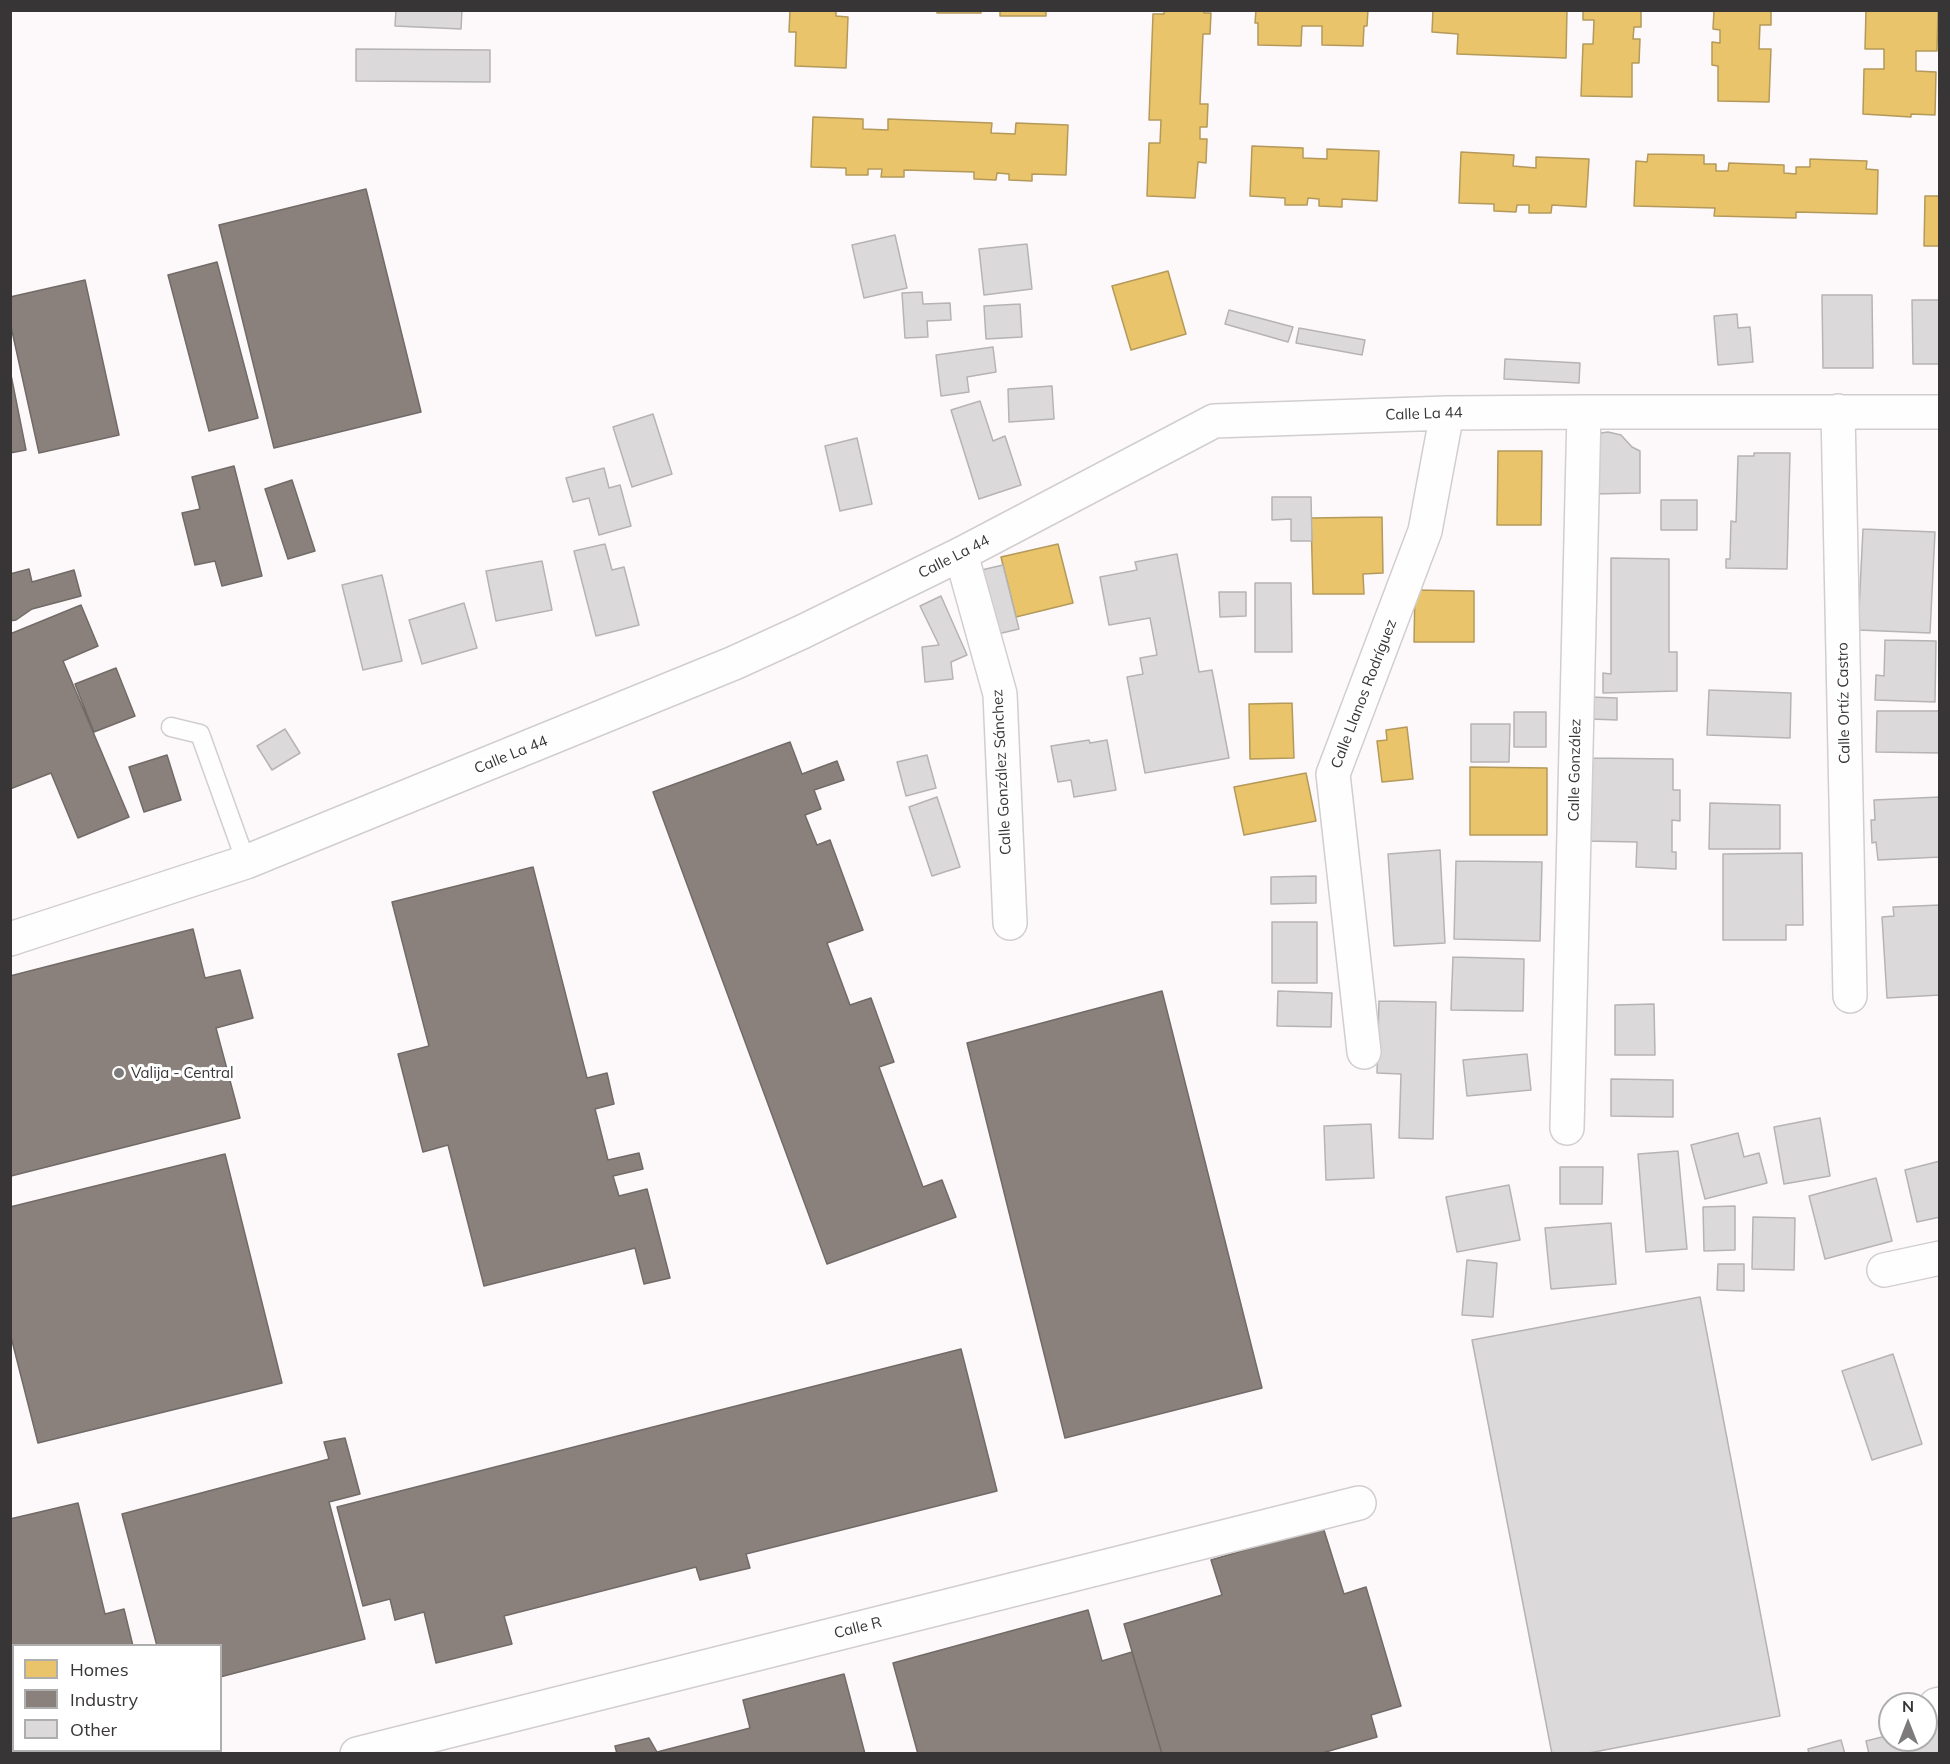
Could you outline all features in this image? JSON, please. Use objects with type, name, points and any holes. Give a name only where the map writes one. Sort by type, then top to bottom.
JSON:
[{"type":"street","name":"Calle Ortíz Castro","points":[[1838,411],[1850,996]]},
{"type":"street","name":"Calle González","points":[[1568,1128],[1584,412]]},
{"type":"street","name":"Calle La 44","points":[[10,939],[246,862],[734,663],[961,554],[1214,421],[1447,413],[1940,412]]},
{"type":"street","name":"Calle Llanos Rodríguez","points":[[1364,1052],[1333,774],[1425,531],[1447,413]]},
{"type":"street","name":"Calle González Sánchez","points":[[961,554],[999,694],[1010,923]]},
{"type":"street","points":[[1884,1270],[1940,1258]]},
{"type":"street","name":"Calle R","points":[[357,1754],[1359,1503]]},
{"type":"lane","points":[[171,727],[200,734],[246,862]]},
{"type":"building: Homes","points":[[790,10],[836,10],[836,16],[848,17],[846,68],[795,66],[796,32],[789,32]]},
{"type":"building: Homes","points":[[937,10],[981,10],[981,13],[937,13]]},
{"type":"building: Homes","points":[[1000,10],[1046,10],[1046,16],[1000,16]]},
{"type":"building: Homes","points":[[1164,10],[1204,10],[1204,13],[1211,13],[1210,34],[1203,34],[1200,104],[1208,104],[1207,127],[1200,127],[1200,139],[1207,139],[1206,163],[1198,162],[1195,198],[1147,196],[1149,143],[1160,143],[1161,120],[1149,120],[1153,14],[1164,14]]},
{"type":"building: Homes","points":[[1256,10],[1368,10],[1363,46],[1322,45],[1322,26],[1302,26],[1301,46],[1258,45]]},
{"type":"building: Homes","points":[[1433,10],[1567,10],[1566,58],[1457,54],[1458,34],[1432,32]]},
{"type":"building: Homes","points":[[1583,10],[1641,10],[1641,27],[1634,27],[1633,39],[1640,39],[1639,63],[1632,63],[1632,97],[1581,96],[1583,44],[1593,44],[1594,20],[1583,20]]},
{"type":"building: Homes","points":[[1714,10],[1771,10],[1771,25],[1760,25],[1759,49],[1771,49],[1769,102],[1718,101],[1718,66],[1712,65],[1712,42],[1720,43],[1720,30],[1713,29]]},
{"type":"building: Homes","points":[[1866,10],[1938,10],[1937,51],[1916,51],[1916,71],[1936,72],[1935,115],[1911,114],[1911,117],[1863,114],[1864,69],[1884,69],[1884,49],[1865,49]]},
{"type":"building: Homes","points":[[813,117],[863,119],[863,129],[888,130],[888,119],[992,123],[991,133],[1015,134],[1016,123],[1068,125],[1066,175],[1032,174],[1032,181],[1009,180],[1009,174],[997,173],[996,180],[974,179],[974,172],[904,170],[904,177],[881,177],[882,169],[868,169],[868,175],[846,175],[846,168],[811,167]]},
{"type":"building: Homes","points":[[1252,146],[1303,148],[1303,158],[1327,159],[1327,149],[1379,151],[1377,201],[1342,199],[1342,207],[1319,206],[1319,199],[1308,198],[1307,205],[1285,205],[1285,198],[1250,196]]},
{"type":"building: Homes","points":[[1461,152],[1514,155],[1513,166],[1536,168],[1536,157],[1589,159],[1586,207],[1552,205],[1551,213],[1529,213],[1529,205],[1517,205],[1516,212],[1494,211],[1494,204],[1459,203]]},
{"type":"building: Homes","points":[[1648,154],[1704,155],[1704,164],[1716,164],[1716,171],[1728,171],[1729,163],[1784,165],[1784,173],[1796,174],[1796,167],[1810,167],[1810,159],[1867,161],[1866,169],[1878,170],[1877,214],[1796,212],[1796,218],[1714,216],[1715,208],[1634,206],[1636,161],[1647,162]]},
{"type":"building: Homes","points":[[1925,196],[1940,196],[1940,246],[1924,246]]},
{"type":"building: Homes","points":[[1168,271],[1186,334],[1131,350],[1112,286]]},
{"type":"building: Homes","points":[[1498,451],[1542,451],[1541,525],[1497,525]]},
{"type":"building: Homes","points":[[1382,517],[1383,573],[1363,574],[1364,594],[1313,594],[1311,518]]},
{"type":"building: Homes","points":[[1058,544],[1073,603],[1016,617],[1001,557]]},
{"type":"building: Homes","points":[[1415,590],[1474,591],[1474,642],[1414,642]]},
{"type":"building: Homes","points":[[1292,703],[1294,758],[1250,759],[1249,704]]},
{"type":"building: Homes","points":[[1407,727],[1413,779],[1382,782],[1377,741],[1387,740],[1386,730]]},
{"type":"building: Homes","points":[[1470,767],[1547,768],[1547,835],[1470,835]]},
{"type":"building: Homes","points":[[1306,773],[1316,821],[1244,835],[1234,787]]},
{"type":"building: Industry","points":[[366,189],[421,412],[274,448],[219,225]]},
{"type":"building: Industry","points":[[217,262],[258,418],[209,431],[168,275]]},
{"type":"building: Industry","points":[[85,280],[119,435],[39,453],[10,322],[10,297]]},
{"type":"building: Industry","points":[[10,370],[26,450],[10,453]]},
{"type":"building: Industry","points":[[234,466],[262,576],[222,586],[215,561],[195,565],[182,513],[200,509],[192,477]]},
{"type":"building: Industry","points":[[292,480],[315,551],[288,559],[265,489]]},
{"type":"building: Industry","points":[[29,569],[32,582],[74,570],[81,596],[32,609],[16,620],[10,621],[10,574]]},
{"type":"building: Industry","points":[[81,605],[98,646],[63,661],[129,817],[78,838],[51,773],[10,789],[10,634]]},
{"type":"building: Industry","points":[[116,668],[135,716],[94,732],[75,684]]},
{"type":"building: Industry","points":[[790,742],[802,774],[837,761],[844,780],[814,790],[821,809],[805,815],[817,845],[830,840],[863,930],[827,943],[850,1005],[871,998],[894,1062],[879,1067],[923,1187],[942,1180],[956,1217],[827,1264],[653,792]]},
{"type":"building: Industry","points":[[167,755],[181,800],[144,812],[129,767]]},
{"type":"building: Industry","points":[[533,867],[587,1078],[607,1073],[614,1104],[595,1109],[608,1160],[639,1153],[643,1169],[613,1176],[619,1196],[647,1189],[670,1278],[644,1284],[635,1248],[484,1286],[448,1145],[423,1152],[398,1054],[429,1046],[392,902]]},
{"type":"building: Industry","name":"Valija - Central","points":[[193,929],[205,978],[240,970],[253,1018],[216,1028],[240,1118],[11,1176],[10,976]]},
{"type":"building: Industry","points":[[1162,991],[1262,1388],[1065,1438],[967,1043]]},
{"type":"building: Industry","points":[[225,1154],[282,1383],[38,1443],[10,1333],[10,1207]]},
{"type":"building: Industry","points":[[961,1349],[997,1491],[746,1554],[750,1568],[700,1580],[696,1567],[504,1616],[512,1644],[436,1663],[424,1612],[395,1620],[390,1599],[363,1606],[337,1507]]},
{"type":"building: Industry","points":[[345,1438],[360,1494],[329,1502],[365,1639],[222,1676],[222,1644],[156,1644],[122,1514],[329,1459],[324,1442]]},
{"type":"building: Industry","points":[[78,1503],[105,1614],[124,1609],[133,1644],[12,1644],[12,1733],[10,1733],[10,1519]]},
{"type":"building: Industry","points":[[1323,1527],[1344,1594],[1366,1587],[1401,1706],[1371,1715],[1377,1737],[1319,1754],[1162,1754],[1124,1624],[1222,1595],[1211,1560]]},
{"type":"building: Industry","points":[[1088,1610],[1102,1661],[1132,1652],[1162,1754],[918,1754],[893,1663]]},
{"type":"building: Industry","points":[[844,1674],[865,1754],[617,1754],[615,1746],[649,1738],[657,1752],[750,1728],[743,1700]]},
{"type":"building: Other","points":[[396,10],[462,10],[461,29],[395,26]]},
{"type":"building: Other","points":[[356,49],[490,50],[490,82],[356,81]]},
{"type":"building: Other","points":[[895,235],[907,288],[864,298],[852,245]]},
{"type":"building: Other","points":[[1027,244],[1032,289],[984,295],[979,249]]},
{"type":"building: Other","points":[[922,292],[923,304],[950,303],[951,320],[927,321],[928,337],[905,338],[902,293]]},
{"type":"building: Other","points":[[1822,295],[1872,295],[1873,368],[1823,368]]},
{"type":"building: Other","points":[[1912,300],[1940,300],[1940,364],[1913,364]]},
{"type":"building: Other","points":[[1020,304],[1022,337],[986,339],[984,306]]},
{"type":"building: Other","points":[[1229,310],[1293,327],[1288,342],[1225,324]]},
{"type":"building: Other","points":[[1737,314],[1738,328],[1750,327],[1753,362],[1718,365],[1714,316]]},
{"type":"building: Other","points":[[1299,328],[1365,340],[1362,355],[1296,343]]},
{"type":"building: Other","points":[[993,347],[996,372],[967,377],[969,392],[941,396],[936,355]]},
{"type":"building: Other","points":[[1505,359],[1580,363],[1579,383],[1504,379]]},
{"type":"building: Other","points":[[1052,386],[1054,419],[1009,422],[1008,389]]},
{"type":"building: Other","points":[[980,401],[993,441],[1005,436],[1021,485],[979,499],[951,410]]},
{"type":"building: Other","points":[[653,414],[672,474],[632,487],[613,427]]},
{"type":"building: Other","points":[[1601,433],[1621,435],[1632,447],[1640,451],[1640,493],[1594,494],[1594,443]]},
{"type":"building: Other","points":[[857,438],[872,504],[840,511],[825,446]]},
{"type":"building: Other","points":[[1754,453],[1790,453],[1787,569],[1726,568],[1726,559],[1730,559],[1731,521],[1736,522],[1738,456],[1754,456]]},
{"type":"building: Other","points":[[604,468],[609,488],[620,485],[631,526],[599,535],[589,498],[573,502],[566,478]]},
{"type":"building: Other","points":[[1272,497],[1311,497],[1312,541],[1291,541],[1291,519],[1272,520]]},
{"type":"building: Other","points":[[1661,500],[1697,500],[1697,530],[1661,530]]},
{"type":"building: Other","points":[[1863,529],[1935,532],[1930,633],[1858,630]]},
{"type":"building: Other","points":[[605,544],[612,570],[624,567],[639,625],[596,636],[574,551]]},
{"type":"building: Other","points":[[1177,554],[1199,672],[1212,670],[1229,758],[1145,773],[1127,677],[1143,674],[1140,658],[1157,655],[1150,618],[1109,625],[1100,577],[1137,570],[1135,562]]},
{"type":"building: Other","points":[[1611,558],[1669,559],[1669,652],[1677,652],[1677,691],[1603,693],[1603,673],[1611,674]]},
{"type":"building: Other","points":[[542,561],[552,610],[496,621],[486,571]]},
{"type":"building: Other","points":[[1003,565],[1019,629],[989,636],[973,572]]},
{"type":"building: Other","points":[[382,575],[402,661],[363,670],[342,585]]},
{"type":"building: Other","points":[[1255,583],[1291,583],[1292,652],[1255,652]]},
{"type":"building: Other","points":[[1219,592],[1246,592],[1246,616],[1220,617]]},
{"type":"building: Other","points":[[941,596],[967,655],[951,662],[953,679],[925,682],[922,647],[939,645],[920,606]]},
{"type":"building: Other","points":[[464,603],[477,648],[422,664],[409,620]]},
{"type":"building: Other","points":[[1885,640],[1936,641],[1935,702],[1875,700],[1876,675],[1884,676]]},
{"type":"building: Other","points":[[1709,690],[1791,693],[1790,738],[1707,735]]},
{"type":"building: Other","points":[[1590,697],[1617,698],[1617,720],[1590,719]]},
{"type":"building: Other","points":[[1877,711],[1940,711],[1940,753],[1876,752]]},
{"type":"building: Other","points":[[1514,712],[1546,712],[1546,747],[1514,747]]},
{"type":"building: Other","points":[[1471,724],[1510,724],[1509,762],[1471,762]]},
{"type":"building: Other","points":[[285,729],[300,753],[272,770],[257,746]]},
{"type":"building: Other","points":[[1089,740],[1090,743],[1107,740],[1116,790],[1074,797],[1071,780],[1058,782],[1051,746]]},
{"type":"building: Other","points":[[927,755],[936,788],[906,796],[897,762]]},
{"type":"building: Other","points":[[1588,758],[1673,759],[1673,790],[1680,790],[1680,821],[1672,820],[1672,852],[1676,852],[1676,869],[1636,867],[1637,842],[1586,841]]},
{"type":"building: Other","points":[[937,797],[960,867],[932,876],[909,807]]},
{"type":"building: Other","points":[[1940,797],[1940,857],[1878,860],[1876,842],[1872,843],[1871,820],[1875,820],[1874,800]]},
{"type":"building: Other","points":[[1710,803],[1780,805],[1780,849],[1709,849]]},
{"type":"building: Other","points":[[1440,850],[1445,943],[1394,946],[1388,854]]},
{"type":"building: Other","points":[[1802,853],[1803,925],[1786,925],[1786,940],[1723,940],[1723,854]]},
{"type":"building: Other","points":[[1456,861],[1542,862],[1540,941],[1454,939]]},
{"type":"building: Other","points":[[1316,876],[1316,903],[1271,904],[1271,877]]},
{"type":"building: Other","points":[[1940,905],[1940,995],[1887,998],[1882,917],[1894,916],[1893,907]]},
{"type":"building: Other","points":[[1272,922],[1317,922],[1317,983],[1272,983]]},
{"type":"building: Other","points":[[1453,957],[1524,959],[1523,1011],[1451,1010]]},
{"type":"building: Other","points":[[1278,991],[1332,993],[1331,1027],[1277,1026]]},
{"type":"building: Other","points":[[1379,1001],[1436,1002],[1433,1139],[1399,1138],[1401,1074],[1377,1073]]},
{"type":"building: Other","points":[[1654,1004],[1655,1055],[1615,1055],[1615,1005]]},
{"type":"building: Other","points":[[1527,1054],[1531,1090],[1467,1096],[1463,1060]]},
{"type":"building: Other","points":[[1611,1079],[1673,1080],[1673,1117],[1611,1116]]},
{"type":"building: Other","points":[[1820,1118],[1830,1176],[1784,1184],[1774,1127]]},
{"type":"building: Other","points":[[1371,1124],[1374,1178],[1326,1180],[1324,1126]]},
{"type":"building: Other","points":[[1738,1133],[1744,1157],[1759,1153],[1767,1183],[1705,1199],[1691,1145]]},
{"type":"building: Other","points":[[1678,1151],[1687,1249],[1646,1252],[1638,1154]]},
{"type":"building: Other","points":[[1940,1161],[1940,1217],[1917,1222],[1905,1170]]},
{"type":"building: Other","points":[[1560,1167],[1603,1167],[1602,1204],[1560,1204]]},
{"type":"building: Other","points":[[1876,1178],[1892,1241],[1825,1259],[1809,1196]]},
{"type":"building: Other","points":[[1509,1185],[1520,1240],[1457,1252],[1446,1197]]},
{"type":"building: Other","points":[[1735,1206],[1735,1250],[1704,1251],[1703,1207]]},
{"type":"building: Other","points":[[1753,1217],[1795,1218],[1794,1270],[1752,1269]]},
{"type":"building: Other","points":[[1611,1223],[1616,1284],[1551,1289],[1545,1228]]},
{"type":"building: Other","points":[[1467,1260],[1497,1263],[1493,1317],[1462,1315]]},
{"type":"building: Other","points":[[1718,1264],[1744,1264],[1744,1291],[1717,1290]]},
{"type":"building: Other","points":[[1700,1297],[1780,1716],[1584,1754],[1552,1754],[1472,1340]]},
{"type":"building: Other","points":[[1893,1354],[1922,1444],[1872,1460],[1842,1371]]},
{"type":"building: Other","points":[[1938,1723],[1940,1723],[1940,1754],[1869,1754],[1866,1741],[1878,1738],[1878,1752],[1938,1752]]},
{"type":"building: Other","points":[[1841,1740],[1845,1754],[1809,1754],[1808,1749]]},
{"type":"place","name":"Valija - Central","points":[[119,1073]]}]
